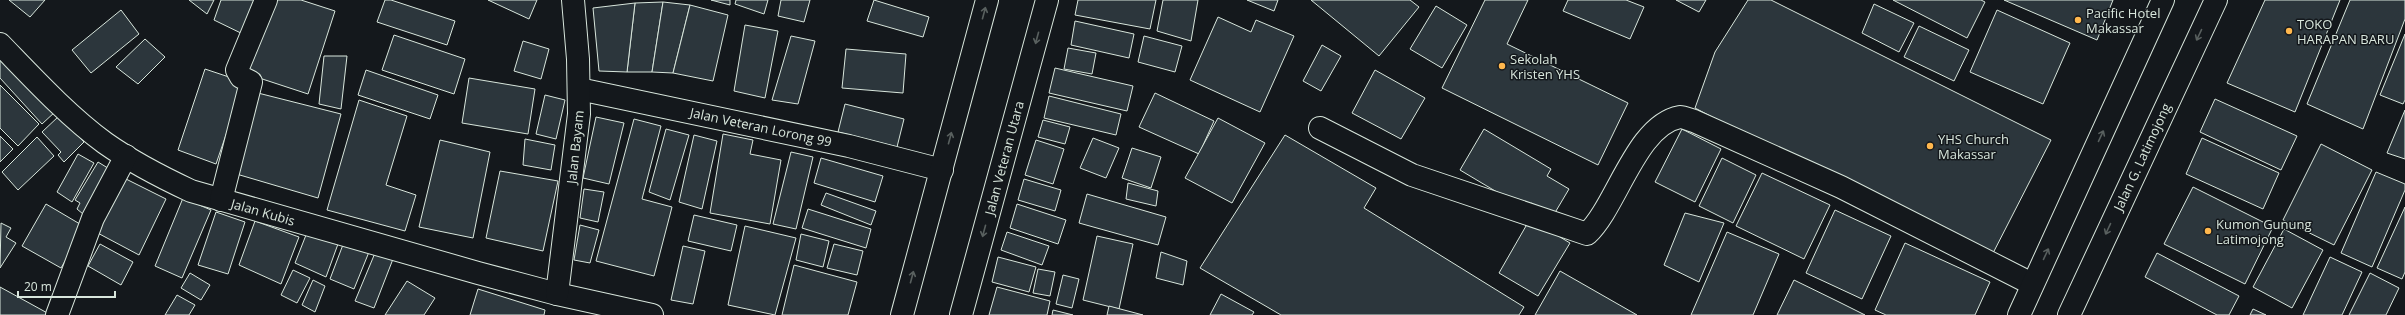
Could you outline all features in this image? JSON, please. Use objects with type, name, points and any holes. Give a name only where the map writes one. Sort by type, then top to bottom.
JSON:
[{"type":"main road","points":[[221,200],[251,82],[241,77],[237,70],[266,0]]},
{"type":"main road","name":"Jalan Bayam","points":[[564,302],[570,192],[579,89],[573,0]]},
{"type":"main road","points":[[902,315],[987,0]]},
{"type":"main road","name":"Jalan Veteran Utara","points":[[962,315],[1047,0]]},
{"type":"main road","points":[[2019,315],[2164,0]]},
{"type":"main road","name":"Jalan G. Latimojong","points":[[2069,315],[2216,0]]},
{"type":"main road","name":"Jalan Kubis","points":[[0,44],[67,110],[105,143],[147,169],[191,191],[564,302],[652,315]]},
{"type":"main road","name":"Jalan Veteran Lorong 99","points":[[579,89],[849,146],[942,170]]},
{"type":"main road","points":[[1320,128],[1412,175],[1587,234],[1601,217],[1636,156],[1654,131],[1664,123],[1681,117],[1694,121],[1840,188],[2032,284]]},
{"type":"main road","points":[[57,315],[93,218],[126,156]]},
{"type":"building","points":[[9,0],[45,0],[30,17]]},
{"type":"building","points":[[189,0],[214,0],[207,14]]},
{"type":"building","points":[[221,0],[258,0],[249,37],[214,20]]},
{"type":"building","points":[[270,0],[301,0],[335,11],[308,94],[241,72]]},
{"type":"building","points":[[385,0],[391,0],[455,21],[447,45],[377,22]]},
{"type":"building","points":[[488,0],[537,0],[529,19]]},
{"type":"building","points":[[711,0],[730,0],[730,5]]},
{"type":"building","points":[[736,0],[768,0],[764,14],[735,4]]},
{"type":"building","points":[[781,0],[810,0],[804,22],[778,16]]},
{"type":"building","points":[[874,0],[929,17],[923,37],[867,21]]},
{"type":"building","points":[[1078,0],[1156,0],[1150,29],[1075,15]]},
{"type":"building","points":[[1163,0],[1198,0],[1191,41],[1157,31]]},
{"type":"building","points":[[1247,0],[1278,0],[1274,11]]},
{"type":"building","points":[[1311,0],[1410,0],[1419,7],[1379,56]]},
{"type":"building","name":"Sekolah Kristen YHS","points":[[1485,0],[1528,0],[1507,44],[1628,103],[1598,165],[1442,88]]},
{"type":"building","points":[[1568,0],[1626,0],[1644,7],[1630,39],[1563,11]]},
{"type":"building","points":[[1676,0],[1706,0],[1699,12]]},
{"type":"building","points":[[1748,0],[1771,0],[2051,140],[1990,259],[1843,186],[1695,108],[1715,52]]},
{"type":"building","points":[[1893,0],[1981,0],[1985,2],[1967,38]]},
{"type":"building","name":"Pacific Hotel Makassar","points":[[2004,0],[2113,0],[2097,40]]},
{"type":"building","name":"TOKO HARAPAN BARU","points":[[2265,0],[2340,0],[2295,112],[2227,83]]},
{"type":"building","points":[[2350,0],[2405,0],[2405,19],[2363,129],[2307,104]]},
{"type":"building","points":[[663,2],[652,72],[627,72],[635,3]]},
{"type":"building","points":[[663,2],[690,5],[673,73],[652,72]]},
{"type":"building","points":[[635,3],[627,72],[599,71],[593,8]]},
{"type":"building","points":[[1874,4],[1914,23],[1899,52],[1862,33]]},
{"type":"building","points":[[690,5],[728,15],[713,81],[673,73]]},
{"type":"building","points":[[1436,6],[1467,25],[1442,68],[1410,49]]},
{"type":"building","points":[[121,10],[139,34],[91,73],[72,50]]},
{"type":"building","points":[[1997,10],[2070,43],[2043,104],[1970,72]]},
{"type":"building","points":[[1218,17],[1251,32],[1256,20],[1294,36],[1260,112],[1190,80]]},
{"type":"building","points":[[1075,21],[1134,34],[1129,58],[1071,45]]},
{"type":"building","points":[[745,25],[778,31],[765,98],[734,91]]},
{"type":"building","points":[[1919,26],[1969,50],[1954,81],[1904,57]]},
{"type":"building","points":[[2405,34],[2405,100],[2403,104],[2380,95]]},
{"type":"building","points":[[394,35],[465,59],[454,94],[382,70]]},
{"type":"building","points":[[791,36],[815,41],[798,104],[772,100]]},
{"type":"building","points":[[1144,36],[1182,46],[1175,72],[1138,62]]},
{"type":"building","points":[[145,39],[165,57],[138,84],[116,67]]},
{"type":"building","points":[[523,41],[549,49],[541,79],[514,71]]},
{"type":"building","points":[[1322,45],[1341,56],[1321,91],[1303,81]]},
{"type":"building","points":[[1068,48],[1096,53],[1092,74],[1064,69]]},
{"type":"building","points":[[846,49],[906,54],[903,93],[842,88]]},
{"type":"building","points":[[324,56],[347,56],[341,109],[319,104]]},
{"type":"building","points":[[0,58],[56,111],[42,124],[0,78]]},
{"type":"building","points":[[1055,68],[1133,86],[1127,111],[1049,93]]},
{"type":"building","points":[[205,69],[244,82],[216,164],[178,150]]},
{"type":"building","points":[[366,70],[438,95],[430,119],[358,95]]},
{"type":"building","points":[[1375,70],[1425,98],[1401,139],[1352,113]]},
{"type":"building","points":[[469,78],[535,89],[528,134],[462,123]]},
{"type":"building","points":[[0,85],[39,124],[18,146],[0,128]]},
{"type":"building","points":[[254,92],[341,114],[318,198],[233,173]]},
{"type":"building","points":[[1155,93],[1214,121],[1199,154],[1139,127]]},
{"type":"building","points":[[545,95],[565,100],[556,139],[536,134]]},
{"type":"building","points":[[1049,96],[1121,114],[1116,135],[1044,118]]},
{"type":"building","points":[[2215,99],[2297,136],[2281,170],[2200,132]]},
{"type":"building","points":[[359,100],[407,116],[386,185],[416,195],[405,231],[327,210]]},
{"type":"building","points":[[845,104],[904,119],[897,147],[838,132]]},
{"type":"building","points":[[2405,110],[2405,159],[2387,153]]},
{"type":"building","points":[[59,116],[84,142],[64,162],[58,155],[61,152],[42,132]]},
{"type":"building","points":[[596,117],[624,123],[609,184],[583,178]]},
{"type":"building","points":[[1218,118],[1265,143],[1232,203],[1185,178]]},
{"type":"building","points":[[634,119],[661,126],[642,199],[672,207],[654,276],[596,261]]},
{"type":"building","points":[[1043,120],[1070,127],[1065,144],[1038,137]]},
{"type":"building","points":[[666,129],[689,135],[670,200],[649,192]]},
{"type":"building","points":[[1484,129],[1551,169],[1547,176],[1569,189],[1553,216],[1531,203],[1527,210],[1460,170]]},
{"type":"building","points":[[1682,129],[1721,149],[1695,202],[1655,182]]},
{"type":"building","points":[[723,134],[753,140],[750,154],[781,160],[770,224],[710,213]]},
{"type":"building","points":[[694,135],[717,141],[702,209],[679,202]]},
{"type":"building","points":[[1285,135],[1376,188],[1364,208],[1524,307],[1519,315],[1281,315],[1200,268]]},
{"type":"building","points":[[0,136],[13,149],[0,162]]},
{"type":"building","points":[[37,137],[54,156],[18,190],[2,172]]},
{"type":"building","points":[[1093,138],[1119,148],[1106,178],[1080,168]]},
{"type":"building","points":[[2202,138],[2279,173],[2263,209],[2186,174]]},
{"type":"building","points":[[525,139],[555,145],[551,170],[523,165]]},
{"type":"building","points":[[440,140],[490,152],[473,238],[419,227]]},
{"type":"building","points":[[1036,140],[1064,149],[1053,184],[1025,175]]},
{"type":"building","points":[[2321,144],[2372,170],[2334,245],[2283,220]]},
{"type":"building","points":[[1132,148],[1161,157],[1151,188],[1122,178]]},
{"type":"building","points":[[791,152],[813,157],[796,229],[773,224]]},
{"type":"building","points":[[78,154],[94,163],[72,202],[57,192]]},
{"type":"building","points":[[821,158],[883,176],[875,202],[814,183]]},
{"type":"building","points":[[1722,158],[1756,175],[1733,223],[1699,206]]},
{"type":"building","points":[[98,162],[111,170],[83,214],[77,209],[80,203],[75,200]]},
{"type":"building","points":[[500,171],[558,181],[543,251],[486,238]]},
{"type":"building","points":[[2376,172],[2405,184],[2405,190],[2372,267],[2341,253]]},
{"type":"building","points":[[1762,173],[1830,205],[1804,259],[1736,226]]},
{"type":"building","points":[[122,177],[166,199],[139,255],[92,230]]},
{"type":"building","points":[[1024,179],[1061,190],[1055,211],[1018,200]]},
{"type":"building","points":[[1128,183],[1158,191],[1156,206],[1126,199]]},
{"type":"building","points":[[2193,187],[2273,227],[2245,284],[2164,244]]},
{"type":"building","points":[[584,189],[604,192],[598,222],[580,218]]},
{"type":"building","points":[[826,193],[876,211],[871,225],[821,205]]},
{"type":"building","points":[[1087,194],[1166,217],[1158,245],[1079,223]]},
{"type":"building","points":[[183,198],[211,210],[182,278],[155,266]]},
{"type":"building","points":[[46,204],[85,227],[61,268],[22,246]]},
{"type":"building","points":[[1017,204],[1066,220],[1058,244],[1010,228]]},
{"type":"building","points":[[2405,207],[2405,272],[2402,279],[2377,268]]},
{"type":"building","points":[[808,209],[871,229],[866,248],[802,228]]},
{"type":"building","points":[[1835,210],[1891,236],[1862,299],[1806,273]]},
{"type":"building","points":[[216,212],[245,222],[228,274],[198,265]]},
{"type":"building","points":[[1685,213],[1724,223],[1699,282],[1664,265]]},
{"type":"building","points":[[694,215],[737,225],[731,251],[688,241]]},
{"type":"building","points":[[1530,219],[1570,243],[1538,296],[1499,273]]},
{"type":"building","points":[[255,221],[299,237],[281,284],[239,265]]},
{"type":"building","points":[[1,223],[11,228],[6,237],[16,243],[0,268]]},
{"type":"building","points":[[580,225],[599,230],[590,263],[574,260]]},
{"type":"building","points":[[745,226],[796,238],[775,315],[728,305]]},
{"type":"building","points":[[2284,229],[2323,250],[2292,308],[2253,287]]},
{"type":"building","points":[[1007,232],[1049,246],[1042,265],[1001,250]]},
{"type":"building","points":[[1727,232],[1779,254],[1753,315],[1691,315]]},
{"type":"building","points":[[801,234],[829,241],[823,267],[796,260]]},
{"type":"building","points":[[306,235],[338,244],[326,277],[295,263]]},
{"type":"building","points":[[1097,236],[1133,244],[1119,309],[1083,300]]},
{"type":"building","points":[[344,242],[369,252],[354,289],[330,279]]},
{"type":"building","points":[[1905,243],[1990,282],[1975,315],[1886,315],[1875,310]]},
{"type":"building","points":[[100,244],[133,262],[121,285],[88,266]]},
{"type":"building","points":[[834,244],[863,251],[857,275],[827,268]]},
{"type":"building","points":[[683,246],[705,251],[693,304],[671,300]]},
{"type":"building","points":[[1161,252],[1187,261],[1183,285],[1156,278]]},
{"type":"building","points":[[375,253],[393,259],[374,308],[355,301]]},
{"type":"building","points":[[2157,253],[2239,296],[2229,315],[2217,315],[2145,277]]},
{"type":"building","points":[[998,257],[1036,267],[1029,292],[992,282]]},
{"type":"building","points":[[2330,257],[2362,272],[2342,315],[2303,315]]},
{"type":"building","points":[[794,265],[857,282],[848,315],[782,315]]},
{"type":"building","points":[[1038,269],[1055,272],[1050,296],[1033,293]]},
{"type":"building","points":[[293,270],[310,278],[297,303],[281,295]]},
{"type":"building","points":[[1560,271],[1637,315],[1535,315]]},
{"type":"building","points":[[190,273],[210,285],[201,300],[181,288]]},
{"type":"building","points":[[2370,273],[2399,288],[2386,315],[2349,315]]},
{"type":"building","points":[[1063,275],[1079,279],[1072,308],[1056,304]]},
{"type":"building","points":[[313,280],[325,286],[315,312],[302,305]]},
{"type":"building","points":[[1794,280],[1839,302],[1865,315],[1777,315]]},
{"type":"building","points":[[407,281],[435,298],[424,315],[385,315]]},
{"type":"building","points":[[0,287],[51,315],[0,315]]},
{"type":"building","points":[[997,287],[1050,301],[1047,315],[989,315]]},
{"type":"building","points":[[478,289],[545,310],[544,315],[470,315]]},
{"type":"building","points":[[1221,294],[1254,312],[1252,315],[1210,315]]},
{"type":"building","points":[[177,295],[195,305],[189,315],[165,315]]},
{"type":"building","points":[[1109,306],[1143,315],[1107,315]]},
{"type":"building","points":[[2253,309],[2266,315],[2250,315]]},
{"type":"building","points":[[1053,310],[1073,315],[1052,315]]},
{"type":"place","name":"Pacific Hotel Makassar","points":[[2078,20]]},
{"type":"place","name":"TOKO HARAPAN BARU","points":[[2289,31]]},
{"type":"place","name":"Sekolah Kristen YHS","points":[[1502,66]]},
{"type":"place","name":"YHS Church Makassar","points":[[1930,146]]},
{"type":"place","name":"Kumon Gunung Latimojong","points":[[2208,231]]}]
